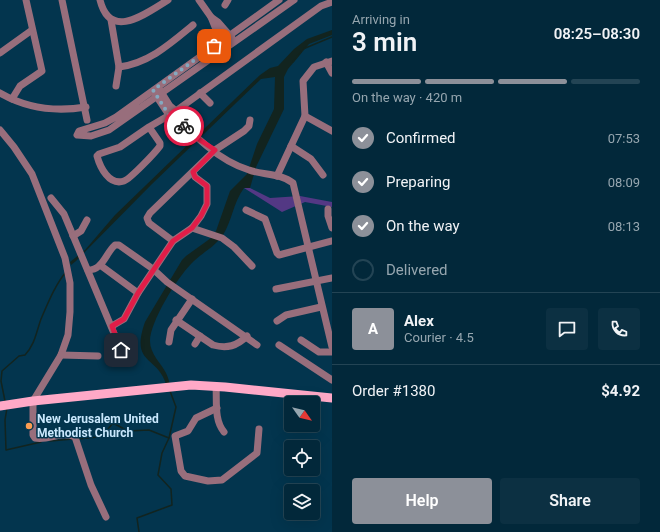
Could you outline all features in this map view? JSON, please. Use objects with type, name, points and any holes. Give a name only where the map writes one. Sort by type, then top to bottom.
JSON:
[{"type":"main road","points":[[4,405],[33,400],[176,386],[216,386],[284,397]]},
{"type":"main road","points":[[320,398],[332,398]]},
{"type":"street","points":[[12,99],[20,86],[42,71],[26,0]]},
{"type":"street","points":[[62,0],[88,120]]},
{"type":"street","points":[[100,0],[102,11],[111,20],[118,22],[137,19],[168,0]]},
{"type":"street","points":[[199,0],[232,43]]},
{"type":"street","points":[[279,0],[228,36],[157,91],[109,130],[91,136],[77,135],[79,130],[105,123],[157,91],[232,43],[294,0]]},
{"type":"street","points":[[149,127],[160,143],[158,149],[122,182],[117,181],[103,172],[97,156],[99,154],[120,147],[149,127],[172,113],[321,6],[332,2]]},
{"type":"street","points":[[111,20],[119,68],[116,86]]},
{"type":"street","points":[[119,68],[133,65],[153,56],[193,25]]},
{"type":"street","points":[[0,53],[32,30]]},
{"type":"street","points":[[277,176],[305,116],[303,81],[310,70],[329,61],[332,73]]},
{"type":"street","points":[[157,91],[172,113],[197,139],[248,170],[277,176],[292,183],[309,247],[321,307],[332,346]]},
{"type":"street","points":[[200,92],[210,103]]},
{"type":"street","points":[[0,93],[33,106],[55,110],[86,108]]},
{"type":"street","points":[[305,116],[332,131]]},
{"type":"street","points":[[173,241],[149,223],[147,218],[215,150],[244,131],[250,120]]},
{"type":"street","points":[[0,130],[14,147],[32,174],[68,268],[70,312],[68,335],[61,355],[33,400],[33,435],[35,438],[67,434],[75,437],[91,486],[106,517]]},
{"type":"street","points":[[291,146],[311,159],[322,175]]},
{"type":"street","points":[[112,326],[124,319],[153,269],[173,241],[192,228],[204,210],[208,190],[207,186],[195,177],[193,172]]},
{"type":"street","points":[[52,198],[62,210],[80,256],[88,270],[126,362]]},
{"type":"street","points":[[328,209],[328,216],[332,228]]},
{"type":"street","points":[[246,210],[265,219],[279,255],[332,241]]},
{"type":"street","points":[[73,236],[81,231],[87,220]]},
{"type":"street","points":[[192,228],[222,238],[234,247],[252,266]]},
{"type":"street","points":[[88,270],[92,270],[100,266],[112,248],[115,245],[119,246],[153,269],[167,282],[258,345]]},
{"type":"street","points":[[100,266],[138,293]]},
{"type":"street","points":[[276,289],[332,278]]},
{"type":"street","points":[[169,342],[171,330],[176,320],[192,299]]},
{"type":"street","points":[[277,321],[286,315],[321,307]]},
{"type":"street","points":[[176,320],[213,345],[223,347],[238,345],[247,336]]},
{"type":"street","points":[[195,344],[200,336]]},
{"type":"street","points":[[301,340],[319,352],[332,352]]},
{"type":"street","points":[[279,345],[332,380]]},
{"type":"street","points":[[61,355],[98,356]]},
{"type":"street","points":[[216,386],[219,426],[224,432]]},
{"type":"street","points":[[217,408],[196,418],[188,431],[175,436],[181,471],[185,476],[208,481],[222,480],[257,453],[259,429]]},
{"type":"shaded area","points":[[332,30],[332,35],[309,44],[288,69],[284,77],[284,109],[256,167],[250,188],[244,188],[240,194],[229,224],[223,235],[185,271],[159,312],[151,333],[150,346],[166,373],[170,385],[166,384],[157,368],[146,358],[143,353],[141,336],[145,322],[182,260],[211,238],[216,231],[230,191],[247,174],[257,144],[274,109],[275,77],[261,79],[152,184],[76,261],[71,265],[70,262],[85,250],[115,215],[260,75],[270,68],[278,66],[294,49],[307,39]]},
{"type":"shaded area","points":[[244,188],[250,188],[270,198],[300,196],[332,202],[332,207],[305,202],[282,212]]},
{"type":"waterway","points":[[303,49],[332,37]]},
{"type":"waterway","points":[[293,62],[301,52]]},
{"type":"waterway","points":[[5,401],[1,381],[2,371],[19,356],[25,355],[28,351],[52,294],[66,272]]},
{"type":"waterway","points":[[139,532],[137,518],[172,505],[171,489],[158,475],[162,453],[169,438],[176,407],[170,391]]},
{"type":"waterway","points":[[7,408],[5,420],[6,450],[41,442]]},
{"type":"waterway","points":[[78,439],[107,436],[108,429],[113,423],[128,431],[149,430],[169,438]]},
{"type":"waterway","points":[[50,441],[73,439]]},
{"type":"way so far","points":[[184,126],[173,113],[169,115],[153,90],[214,46]]},
{"type":"place","name":"New Jerusalem United Methodist Church","points":[[29,426]]},
{"type":"route","points":[[121,350],[112,326],[124,319],[138,293],[173,241],[192,228],[201,216],[207,204],[207,186],[195,177],[193,172],[215,150],[200,141],[184,126]]}]
